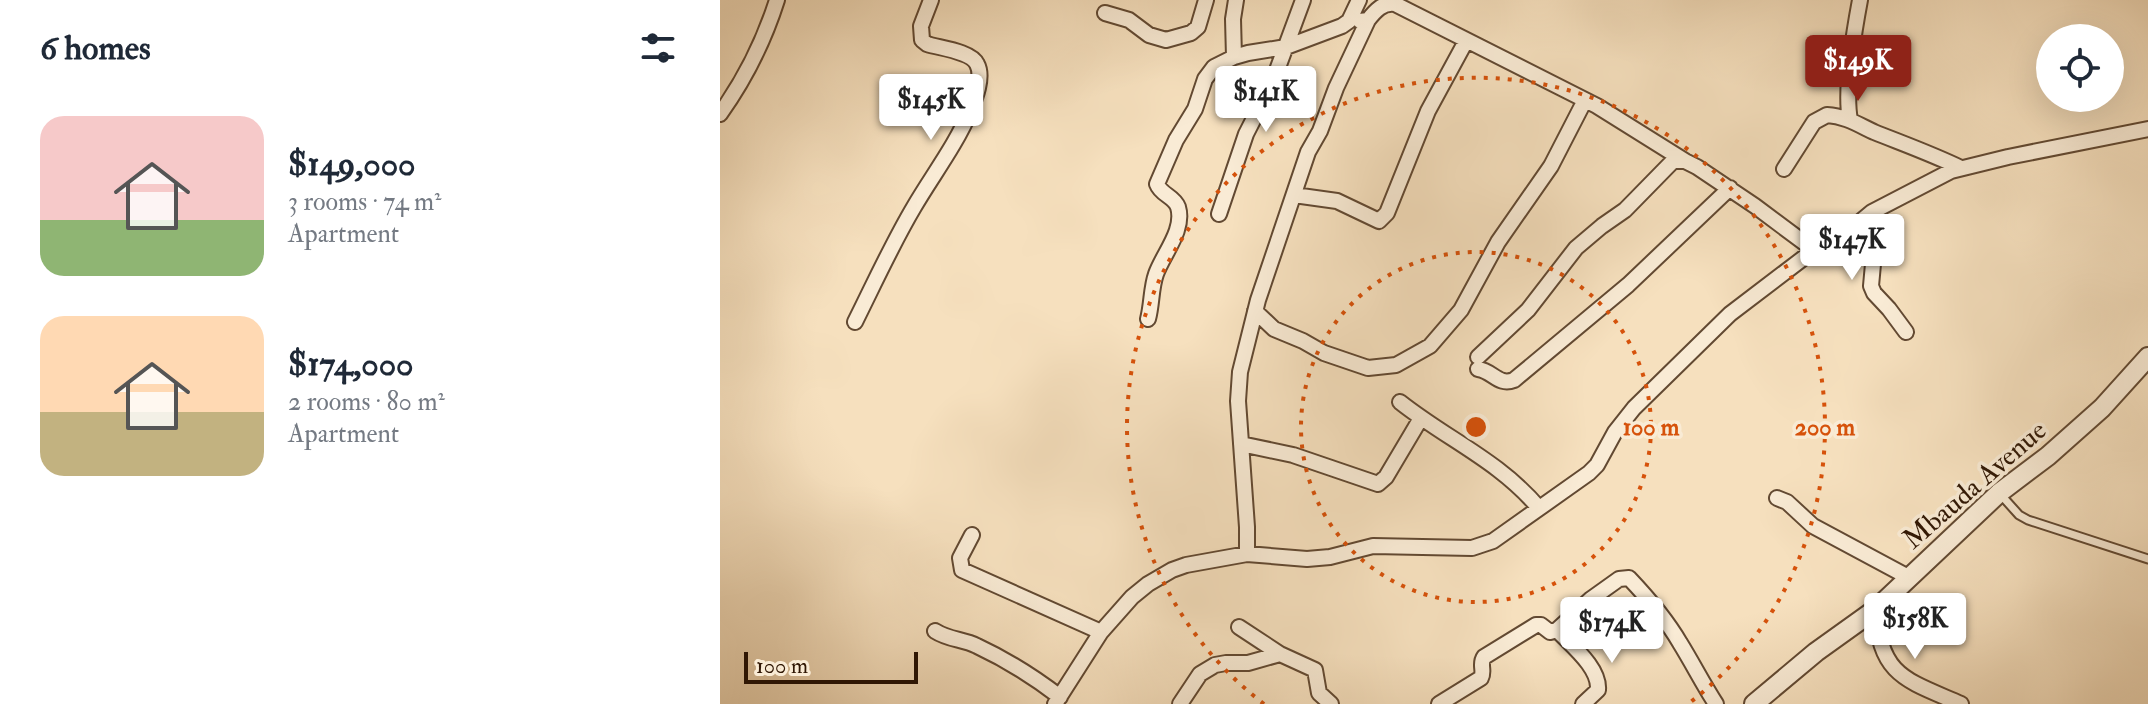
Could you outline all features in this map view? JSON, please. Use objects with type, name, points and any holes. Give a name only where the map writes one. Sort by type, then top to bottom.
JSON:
[{"type":"street","points":[[720,114],[756,55],[777,0]]},
{"type":"street","points":[[855,322],[912,210],[969,114],[978,84],[977,63],[972,58],[922,40],[921,26],[931,0]]},
{"type":"street","points":[[1105,13],[1123,17],[1149,35],[1166,40],[1191,33],[1198,27],[1206,0]]},
{"type":"street","points":[[1234,57],[1236,0]]},
{"type":"street","points":[[1219,214],[1246,134],[1273,81],[1303,0]]},
{"type":"street","points":[[1349,21],[1359,0]]},
{"type":"street","points":[[1850,120],[1848,108],[1853,48],[1860,0]]},
{"type":"street","points":[[1247,554],[1238,388],[1240,372],[1255,311],[1308,152],[1368,20],[1381,7],[1395,4],[1585,100],[1730,188],[1814,250]]},
{"type":"street","points":[[1148,319],[1154,278],[1174,236],[1178,217],[1177,206],[1158,188],[1160,175],[1195,109],[1209,72],[1234,57],[1286,47],[1349,21],[1368,20]]},
{"type":"street","points":[[1294,195],[1337,201],[1379,221],[1383,219],[1428,111],[1466,41]]},
{"type":"street","points":[[1255,311],[1274,329],[1324,353],[1368,368],[1396,365],[1430,346],[1461,310],[1498,242],[1551,166],[1585,100]]},
{"type":"street","points":[[1784,169],[1805,134],[1820,118],[1835,115],[1961,168]]},
{"type":"street","points":[[935,631],[956,641],[970,642],[1014,664],[1058,700],[1101,632],[1132,597],[1162,575],[1186,565],[1247,554],[1307,559],[1330,557],[1373,546],[1472,548],[1493,541],[1589,473],[1634,408],[1730,314],[1814,250],[1848,232],[1878,209],[1951,171],[2146,126]]},
{"type":"street","points":[[1685,161],[1673,161],[1625,210],[1576,248],[1535,303],[1478,363],[1500,381],[1514,380],[1628,285],[1730,188]]},
{"type":"street","points":[[1878,209],[1871,286],[1906,332]]},
{"type":"street","name":"Mbauda Avenue","points":[[1754,704],[1816,652],[1876,609],[1999,493],[2048,456],[2102,408],[2148,357]]},
{"type":"street","points":[[1400,402],[1513,480],[1539,508]]},
{"type":"street","points":[[1241,444],[1293,455],[1378,484],[1386,477],[1421,418]]},
{"type":"street","points":[[1777,498],[1787,502],[1813,526],[1910,578]]},
{"type":"street","points":[[972,535],[960,558],[962,570],[1101,632]]},
{"type":"street","points":[[1439,704],[1481,678],[1484,657],[1536,625],[1552,633],[1591,599],[1619,579],[1629,578],[1668,623],[1716,704]]},
{"type":"street","points":[[1876,609],[1880,643],[1884,656],[1893,667],[1906,678],[1961,704]]},
{"type":"street","points":[[1239,627],[1280,654],[1315,670],[1319,693],[1331,704]]},
{"type":"street","points":[[1557,630],[1597,678],[1598,690],[1583,704]]},
{"type":"street","points":[[1180,704],[1200,674],[1215,665],[1248,663],[1280,654]]},
{"type":"lane","points":[[1999,493],[2019,515],[2028,520],[2148,559]]}]
